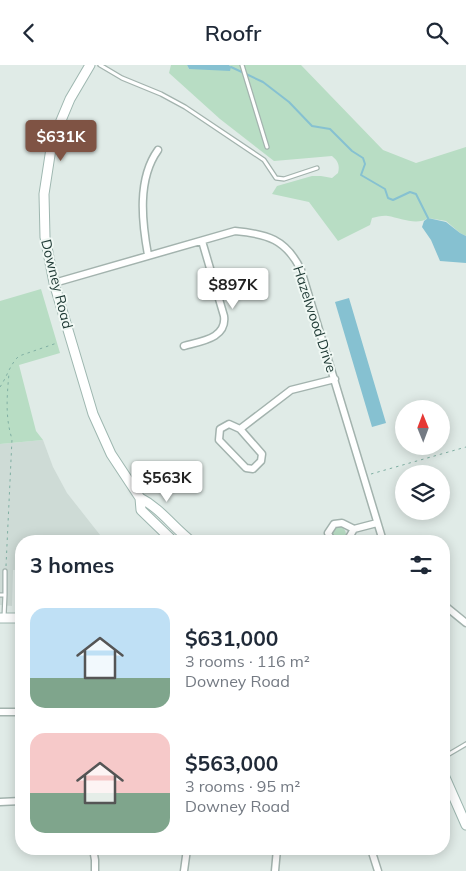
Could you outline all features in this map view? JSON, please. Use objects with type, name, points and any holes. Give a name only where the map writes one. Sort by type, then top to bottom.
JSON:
[{"type":"main road","name":"Downey Road","points":[[90,65],[70,99],[52,142],[44,194],[45,237],[54,283],[93,413],[111,454],[140,498],[142,510],[165,535]]},
{"type":"main road","name":"Downey Road","points":[[140,498],[151,504],[183,535]]},
{"type":"main road","points":[[174,535],[177,530]]},
{"type":"main road","points":[[2,618],[15,618]]},
{"type":"main road","points":[[450,789],[466,825]]},
{"type":"street","points":[[148,255],[144,235],[143,200],[150,162],[158,150]]},
{"type":"street","name":"Hazelwood Drive","points":[[54,283],[236,231],[262,234],[279,243],[294,256],[301,270],[381,535]]},
{"type":"street","points":[[184,346],[220,334],[225,325],[202,241]]},
{"type":"street","points":[[240,429],[290,390],[334,379]]},
{"type":"street","points":[[229,424],[240,429],[262,454],[261,461],[253,469],[246,468],[219,440],[220,429],[229,424]]},
{"type":"street","points":[[329,535],[329,529],[334,524],[342,523],[354,529],[376,523]]},
{"type":"street","points":[[350,535],[354,529]]},
{"type":"street","points":[[450,610],[466,623]]},
{"type":"street","points":[[0,712],[15,713]]},
{"type":"street","points":[[0,802],[15,801]]},
{"type":"street","points":[[94,855],[95,871]]},
{"type":"street","points":[[184,871],[186,855]]},
{"type":"street","points":[[275,871],[276,855]]},
{"type":"street","points":[[373,855],[378,871]]},
{"type":"lane","points":[[100,65],[122,78],[161,94],[185,107],[264,160],[276,178],[284,179],[317,168]]},
{"type":"lane","points":[[242,65],[267,147]]},
{"type":"lane","points":[[2,618],[6,571]]},
{"type":"lane","points":[[0,595],[5,595]]},
{"type":"lane","points":[[450,753],[466,744]]},
{"type":"path","points":[[0,387],[9,373],[14,360],[19,356],[57,343]]},
{"type":"path","points":[[6,571],[12,439],[7,424],[9,373]]},
{"type":"path","points":[[371,474],[466,447]]},
{"type":"shaded area","points":[[43,440],[53,467],[67,493],[100,535],[15,535],[12,606],[0,605],[0,444]]},
{"type":"green space","points":[[171,65],[187,65],[189,69],[231,67],[229,65],[301,65],[383,150],[416,163],[466,147],[466,236],[446,221],[428,218],[419,221],[408,221],[384,216],[372,218],[370,225],[338,241],[309,202],[272,194],[277,186],[312,176],[332,178],[339,170],[338,163],[334,158],[332,156],[274,161],[220,119],[169,73]]},
{"type":"green space","points":[[41,289],[60,353],[19,365],[36,431],[43,440],[0,444],[0,301]]},
{"type":"green space","points":[[339,527],[345,531],[346,535],[332,534],[334,529]]},
{"type":"water","points":[[187,65],[229,65],[231,67],[230,71],[189,69]]},
{"type":"water","points":[[428,218],[446,222],[466,236],[466,263],[440,261],[431,240],[422,227],[424,221]]},
{"type":"water","points":[[349,298],[386,423],[372,427],[335,302]]},
{"type":"waterway","points":[[231,67],[263,82],[289,102],[312,126],[330,129],[352,151],[363,158],[365,164],[361,175],[385,189],[388,198],[393,200],[410,192],[416,194],[428,218]]}]
